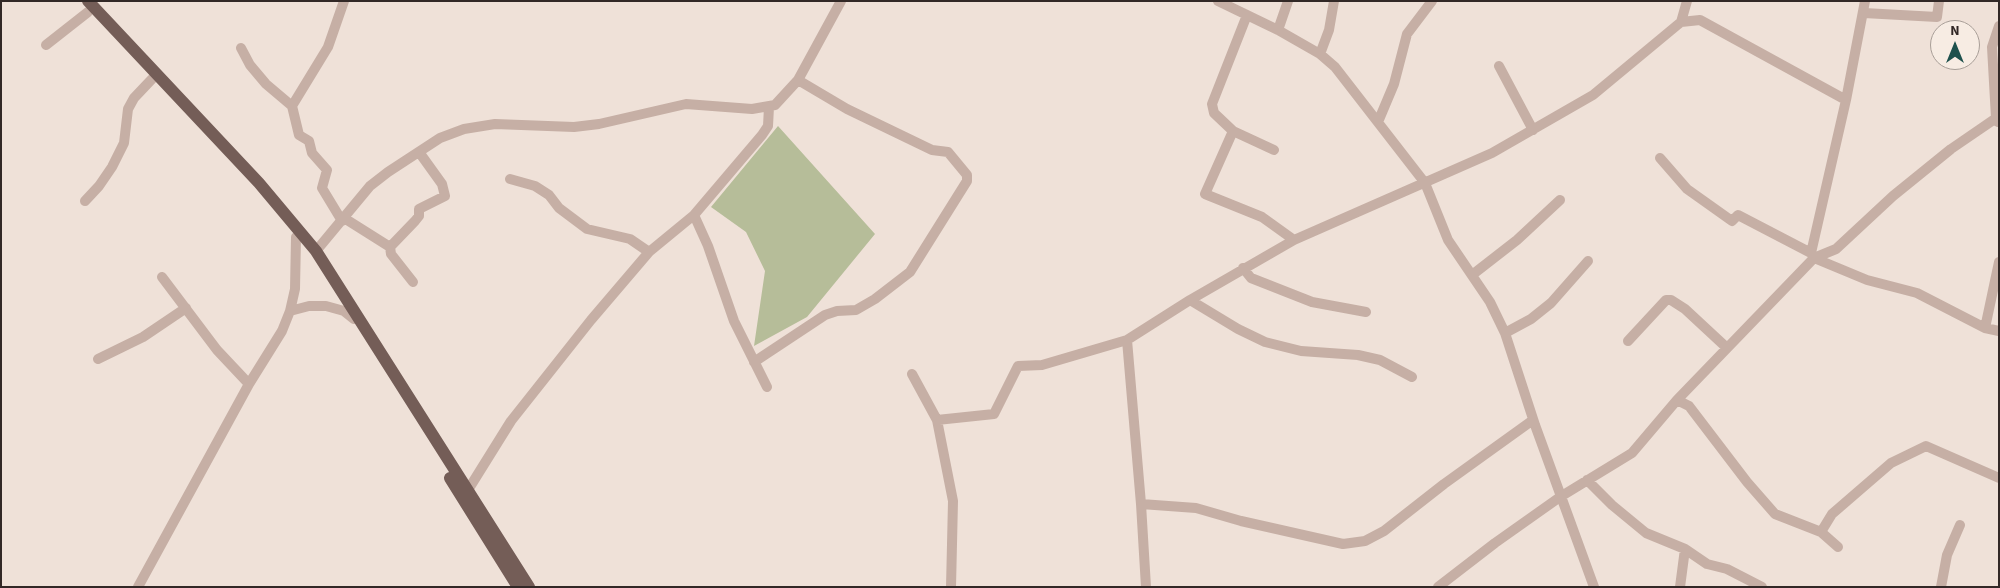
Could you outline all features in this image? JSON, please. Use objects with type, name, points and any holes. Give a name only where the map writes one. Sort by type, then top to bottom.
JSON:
[{"type":"main road","points":[[78,1],[88,6],[259,183],[316,251],[529,587]]},
{"type":"main road","points":[[88,6],[320,266],[518,587]]},
{"type":"street","points":[[292,106],[328,47],[344,1]]},
{"type":"street","points":[[316,251],[370,186],[440,138],[464,129],[495,124],[574,127],[599,124],[686,104],[752,109],[769,107],[784,97],[798,80],[841,1]]},
{"type":"street","points":[[1218,1],[1278,30],[1320,54],[1335,67],[1425,183],[1448,240],[1472,275],[1506,333],[1533,420],[1594,587]]},
{"type":"street","points":[[1278,30],[1288,1]]},
{"type":"street","points":[[1320,54],[1329,30],[1334,1]]},
{"type":"street","points":[[1378,122],[1394,84],[1407,34],[1432,1]]},
{"type":"street","points":[[1681,22],[1687,1]]},
{"type":"street","points":[[1813,256],[1865,1]]},
{"type":"street","points":[[1864,13],[1937,17],[1939,1]]},
{"type":"street","points":[[46,45],[88,6]]},
{"type":"street","points":[[1247,15],[1212,104],[1214,113],[1232,131],[1274,150]]},
{"type":"street","points":[[937,420],[994,414],[1018,366],[1042,365],[1127,340],[1243,268],[1294,240],[1492,153],[1593,95],[1681,22],[1700,20],[1846,100]]},
{"type":"street","points":[[1438,587],[1495,543],[1560,497],[1632,453],[1678,400],[1813,256],[1836,249],[1893,196],[1951,149],[1998,119],[1992,47],[1999,26]]},
{"type":"street","points":[[241,48],[250,64],[266,84],[292,106],[299,135],[309,141],[312,153],[327,170],[322,188],[343,220],[390,247]]},
{"type":"street","points":[[1499,66],[1532,130]]},
{"type":"street","points":[[85,201],[99,186],[112,167],[124,143],[128,109],[134,98],[152,79]]},
{"type":"street","points":[[754,362],[825,315],[837,311],[856,310],[875,299],[910,272],[967,181],[967,175],[948,152],[932,150],[847,110],[798,80]]},
{"type":"street","points":[[468,490],[511,421],[591,320],[649,252],[694,215],[762,135],[768,126],[769,107]]},
{"type":"street","points":[[1232,131],[1205,194],[1262,216],[1294,240]]},
{"type":"street","points":[[390,247],[419,216],[419,209],[445,196],[442,184],[419,152]]},
{"type":"street","points":[[1660,158],[1687,189],[1732,221],[1738,215],[1813,256],[1867,280],[1917,294],[1985,328],[1999,331]]},
{"type":"street","points":[[510,179],[536,186],[549,195],[559,208],[587,229],[630,239],[649,252]]},
{"type":"street","points":[[1472,275],[1517,240],[1560,200]]},
{"type":"street","points":[[694,215],[708,246],[734,321],[767,387]]},
{"type":"street","points":[[138,587],[249,384],[282,331],[290,311],[296,268],[296,237]]},
{"type":"street","points":[[390,247],[391,254],[413,282]]},
{"type":"street","points":[[1506,333],[1531,319],[1551,303],[1588,261]]},
{"type":"street","points":[[1985,328],[1999,262]]},
{"type":"street","points":[[1243,268],[1251,278],[1312,302],[1366,312]]},
{"type":"street","points":[[162,277],[217,350],[249,384]]},
{"type":"street","points":[[1190,300],[1238,329],[1265,342],[1301,351],[1358,355],[1380,360],[1412,377]]},
{"type":"street","points":[[1628,341],[1666,300],[1671,300],[1685,309],[1727,348]]},
{"type":"street","points":[[290,311],[308,306],[326,306],[344,311],[354,319]]},
{"type":"street","points":[[98,358],[144,337],[186,308]]},
{"type":"street","points":[[1127,340],[1146,587]]},
{"type":"street","points":[[912,374],[937,420],[953,501],[951,587]]},
{"type":"street","points":[[1678,400],[1689,406],[1747,482],[1775,514],[1821,532],[1838,547]]},
{"type":"street","points":[[1141,504],[1196,508],[1241,521],[1342,544],[1365,541],[1384,531],[1444,484],[1533,420]]},
{"type":"street","points":[[1821,532],[1832,514],[1891,463],[1926,446],[1999,478]]},
{"type":"street","points":[[1587,480],[1612,505],[1646,533],[1685,549],[1707,564],[1727,569],[1762,587]]},
{"type":"street","points":[[1941,587],[1947,555],[1960,525]]},
{"type":"street","points":[[1680,587],[1685,549]]},
{"type":"green space","points":[[778,126],[875,234],[807,317],[754,346],[765,271],[746,232],[711,207]]}]
